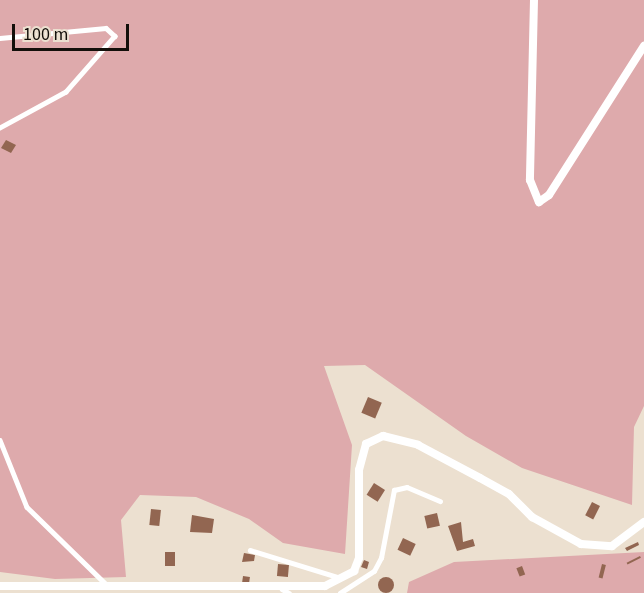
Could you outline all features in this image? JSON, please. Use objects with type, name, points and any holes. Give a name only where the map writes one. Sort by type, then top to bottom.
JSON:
[{"type":"street","points":[[534,0],[530,180],[539,202],[549,195],[644,46]]},
{"type":"street","points":[[0,585],[106,584],[286,591],[344,579],[359,558],[359,470],[366,444],[383,436],[418,445],[480,478],[509,494],[532,517],[581,544],[612,546],[643,528]]},
{"type":"lane","points":[[0,38],[106,27],[115,36],[66,92],[0,128]]},
{"type":"lane","points":[[0,440],[27,507],[106,584]]},
{"type":"lane","points":[[340,593],[374,571],[381,558],[394,490],[407,486],[440,501]]},
{"type":"lane","points":[[250,550],[344,579]]},
{"type":"shaded area","points":[[0,0],[644,0],[644,406],[634,427],[632,505],[522,468],[466,436],[365,365],[324,366],[352,445],[345,554],[283,543],[249,519],[196,497],[140,495],[121,520],[126,577],[55,579],[0,572]]},
{"type":"shaded area","points":[[644,552],[644,593],[407,593],[409,582],[454,562]]},
{"type":"building","points":[[6,140],[16,145],[11,153],[1,148]]},
{"type":"building","points":[[368,397],[382,403],[375,419],[361,413]]},
{"type":"building","points":[[374,483],[385,490],[378,502],[367,495]]},
{"type":"building","points":[[592,502],[600,506],[593,519],[585,515]]},
{"type":"building","points":[[151,509],[161,510],[159,526],[149,525]]},
{"type":"building","points":[[437,513],[440,526],[427,529],[424,516]]},
{"type":"building","points":[[192,515],[214,519],[212,533],[190,532]]},
{"type":"building","points":[[461,522],[463,542],[473,539],[475,546],[457,551],[448,526]]},
{"type":"building","points":[[403,538],[416,544],[410,556],[398,550]]},
{"type":"building","points":[[638,542],[639,545],[627,551],[625,548]]},
{"type":"building","points":[[165,552],[175,552],[175,566],[165,566]]},
{"type":"building","points":[[244,553],[255,555],[254,561],[242,562]]},
{"type":"building","points":[[640,556],[641,558],[628,565],[627,563]]},
{"type":"building","points":[[364,560],[369,562],[367,569],[361,567]]},
{"type":"building","points":[[278,564],[289,565],[288,577],[277,576]]},
{"type":"building","points":[[602,564],[606,565],[602,579],[599,578]]},
{"type":"building","points":[[522,566],[525,574],[520,577],[516,568]]},
{"type":"building","points":[[243,576],[250,577],[249,585],[242,584]]},
{"type":"building","points":[[386,577],[394,585],[386,593],[378,585]]}]
